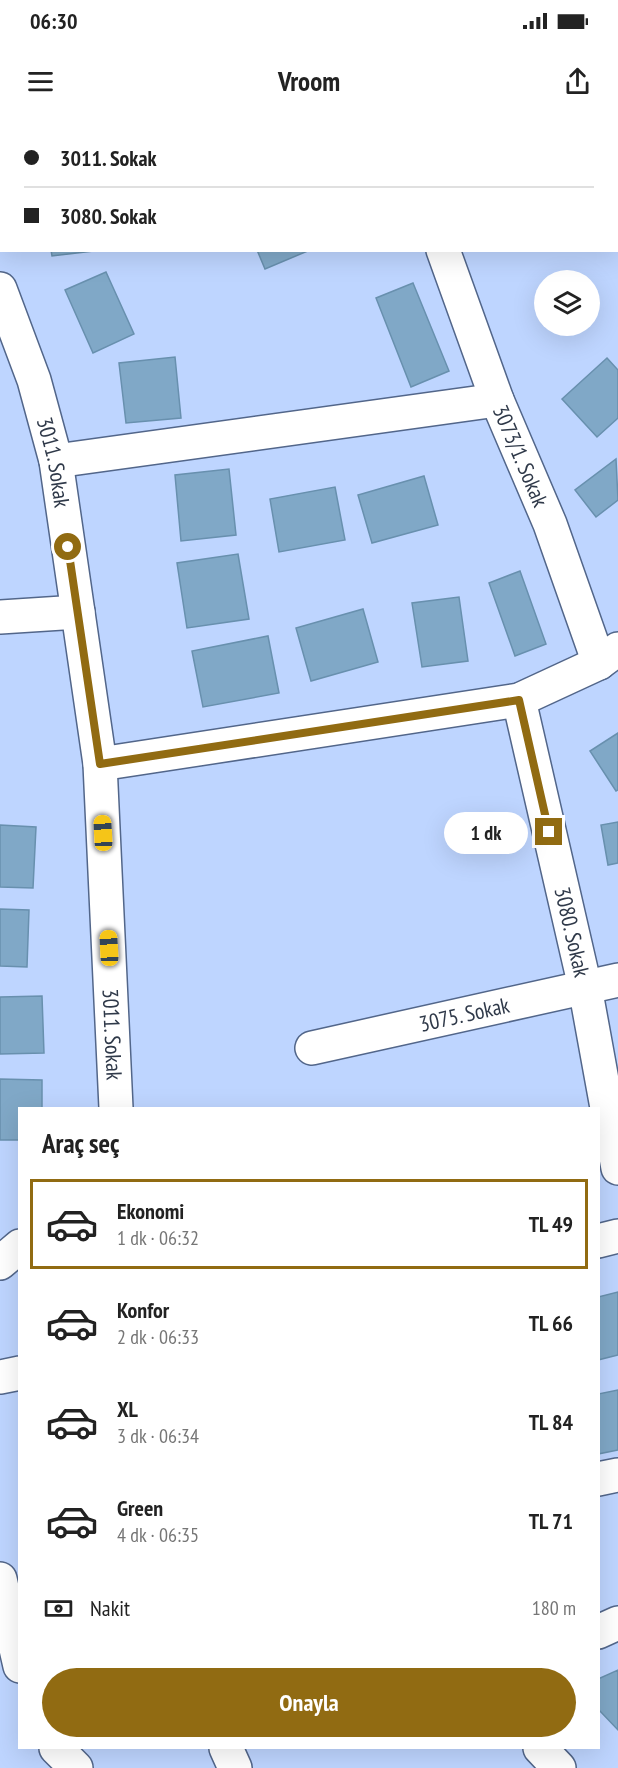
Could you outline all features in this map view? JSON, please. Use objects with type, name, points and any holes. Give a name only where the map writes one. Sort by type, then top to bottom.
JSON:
[{"type":"street","name":"3073/1. Sokak","points":[[444,252],[497,400],[608,656]]},
{"type":"street","name":"3011. Sokak","points":[[0,289],[34,380],[56,461],[100,764],[116,1107]]},
{"type":"street","points":[[56,461],[497,400]]},
{"type":"street","points":[[0,617],[78,612]]},
{"type":"street","points":[[100,764],[519,700],[608,656]]},
{"type":"street","name":"3080. Sokak","points":[[519,700],[585,987],[618,1167]]},
{"type":"street","name":"3075. Sokak","points":[[312,1048],[618,980]]},
{"type":"street","points":[[600,1240],[618,1236]]},
{"type":"street","points":[[0,1263],[18,1248]]},
{"type":"street","points":[[0,1377],[18,1373]]},
{"type":"street","points":[[600,1479],[618,1475]]},
{"type":"street","points":[[0,1579],[18,1657]]},
{"type":"street","points":[[600,1631],[618,1623]]},
{"type":"street","points":[[57,1749],[76,1768]]},
{"type":"street","points":[[226,1749],[235,1768]]},
{"type":"street","points":[[541,1749],[559,1768]]},
{"type":"building","points":[[51,252],[85,252],[52,256]]},
{"type":"building","points":[[258,252],[305,252],[265,269]]},
{"type":"building","points":[[106,272],[134,334],[93,353],[65,290]]},
{"type":"building","points":[[413,283],[449,371],[411,387],[376,298]]},
{"type":"building","points":[[175,357],[181,418],[126,423],[119,363]]},
{"type":"building","points":[[607,358],[618,370],[618,418],[597,437],[562,399]]},
{"type":"building","points":[[616,459],[618,500],[596,517],[575,490]]},
{"type":"building","points":[[229,469],[236,535],[181,541],[175,475]]},
{"type":"building","points":[[424,476],[438,525],[372,543],[358,495]]},
{"type":"building","points":[[335,487],[345,540],[279,552],[270,499]]},
{"type":"building","points":[[238,554],[249,619],[187,628],[177,563]]},
{"type":"building","points":[[520,571],[546,644],[515,656],[489,583]]},
{"type":"building","points":[[459,597],[468,661],[422,667],[412,603]]},
{"type":"building","points":[[363,609],[378,662],[311,681],[296,628]]},
{"type":"building","points":[[268,636],[279,693],[203,707],[192,651]]},
{"type":"building","points":[[618,733],[618,790],[616,791],[590,751]]},
{"type":"building","points":[[618,822],[618,863],[608,865],[601,825]]},
{"type":"building","points":[[0,825],[36,827],[33,888],[0,887]]},
{"type":"building","points":[[0,909],[29,910],[27,967],[0,966]]},
{"type":"building","points":[[42,996],[44,1053],[0,1054],[0,997]]},
{"type":"building","points":[[0,1079],[42,1080],[42,1107],[18,1107],[18,1140],[0,1140]]},
{"type":"building","points":[[618,1292],[618,1355],[600,1360],[600,1296]]},
{"type":"building","points":[[618,1390],[618,1450],[600,1454],[600,1394]]},
{"type":"building","points":[[618,1670],[618,1730],[600,1711],[600,1678]]},
{"type":"route","points":[[68,547],[100,764],[519,700],[549,832]]}]
